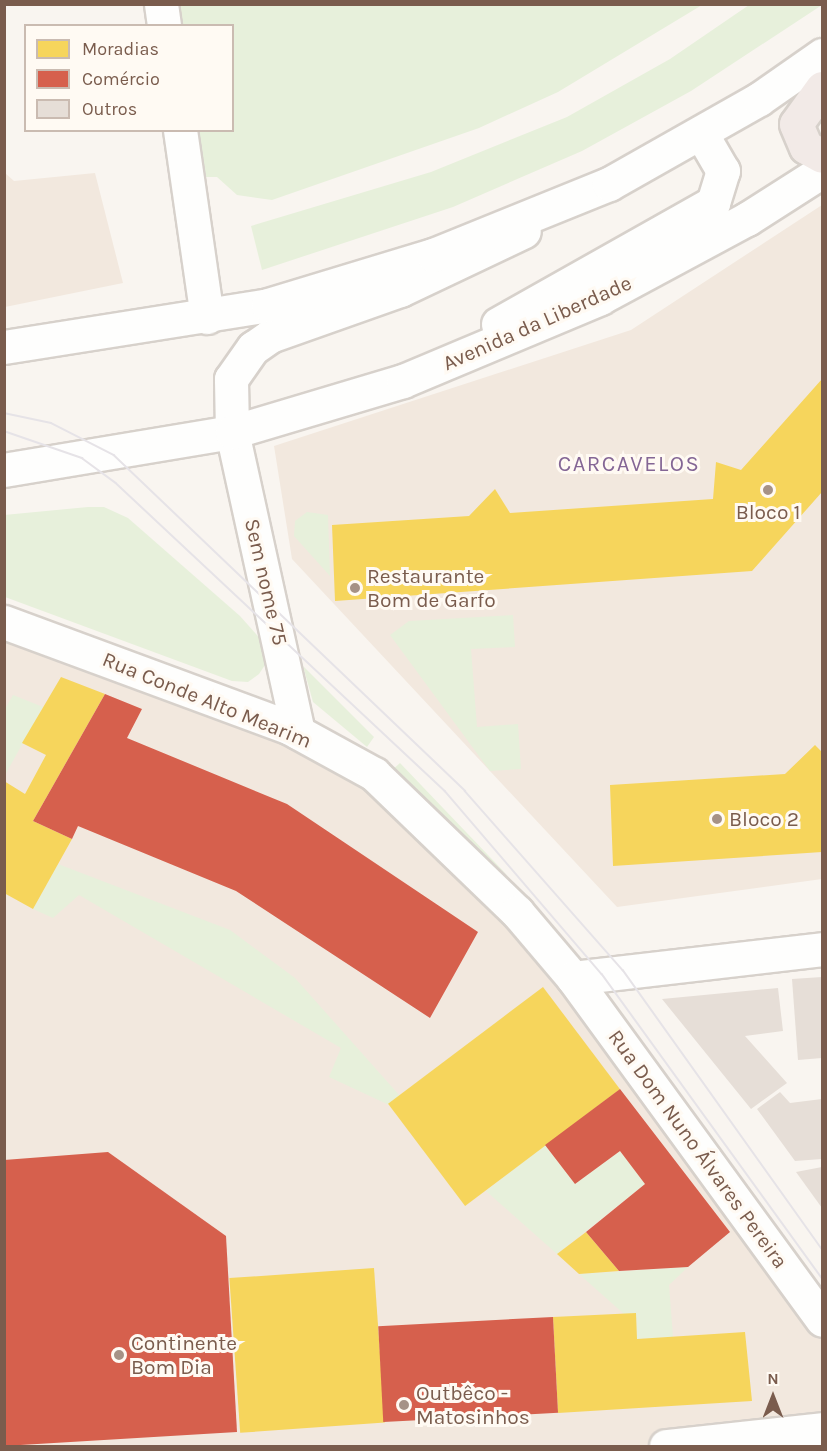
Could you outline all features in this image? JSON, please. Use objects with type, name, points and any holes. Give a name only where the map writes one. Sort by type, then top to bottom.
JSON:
[{"type":"highway","points":[[822,88],[796,124],[806,147],[822,156]]},
{"type":"street","points":[[161,4],[164,24]]},
{"type":"street","points":[[232,432],[231,380],[253,348],[270,336],[464,263],[700,133],[822,55]]},
{"type":"street","points":[[180,132],[207,317]]},
{"type":"street","points":[[403,381],[713,203],[723,171],[700,133]]},
{"type":"street","name":"Avenida da Liberdade","points":[[4,470],[232,432],[403,381],[600,298],[738,224],[822,171]]},
{"type":"street","points":[[4,347],[207,317],[316,292],[433,255],[609,183]]},
{"type":"street","name":"Sem nome 75","points":[[232,432],[298,732]]},
{"type":"street","name":"Rua Conde Alto Mearim","points":[[4,622],[298,732],[374,774],[517,912],[573,978]]},
{"type":"street","points":[[573,978],[822,949]]},
{"type":"street","name":"Rua Dom Nuno Álvares Pereira","points":[[573,978],[822,1320]]},
{"type":"street","points":[[666,1446],[822,1429]]},
{"type":"shaded area","points":[[5,173],[14,181],[95,173],[123,283],[5,307]]},
{"type":"shaded area","points":[[822,205],[822,879],[617,907],[292,559],[274,446],[631,330]]},
{"type":"shaded area","points":[[4,622],[304,736],[517,912],[822,1320],[822,1429],[666,1446],[5,1446]]},
{"type":"green space","points":[[179,4],[702,5],[558,92],[479,128],[272,200],[237,195],[217,177],[206,177],[199,132],[234,132],[234,24],[183,24]]},
{"type":"green space","points":[[749,5],[822,5],[691,91],[582,151],[453,207],[262,270],[251,226],[431,172],[567,117],[670,59]]},
{"type":"green space","points":[[104,507],[128,518],[240,616],[263,642],[269,659],[259,674],[248,682],[232,681],[5,597],[4,515]]},
{"type":"green space","points":[[307,512],[328,515],[330,576],[294,536],[295,521]]},
{"type":"green space","points":[[513,615],[515,647],[471,649],[477,727],[518,724],[521,769],[490,771],[390,635],[409,621]]},
{"type":"green space","points":[[303,666],[374,737],[367,747],[313,702]]},
{"type":"green space","points":[[13,695],[43,707],[5,775],[5,709]]},
{"type":"green space","points":[[400,763],[509,877],[391,771]]},
{"type":"green space","points":[[58,864],[230,930],[295,978],[400,1096],[389,1105],[329,1077],[341,1048],[79,895],[53,918],[33,909]]},
{"type":"green space","points":[[545,1145],[575,1184],[620,1151],[645,1184],[557,1254],[486,1191]]},
{"type":"green space","points":[[688,1267],[669,1285],[673,1337],[637,1339],[636,1313],[624,1314],[579,1274]]},
{"type":"building: Moradias","name":"Bloco 1","points":[[822,379],[822,492],[752,571],[335,601],[332,525],[469,516],[495,489],[510,513],[713,499],[716,462],[741,470]]},
{"type":"building: Moradias","points":[[61,677],[105,694],[33,821],[72,839],[33,909],[4,893],[4,781],[25,794],[46,755],[22,743]]},
{"type":"building: Moradias","name":"Bloco 2","points":[[815,745],[822,752],[822,852],[613,866],[610,785],[785,774]]},
{"type":"building: Moradias","points":[[543,987],[620,1089],[465,1206],[388,1104]]},
{"type":"building: Moradias","points":[[586,1232],[619,1271],[579,1274],[557,1254]]},
{"type":"building: Moradias","points":[[374,1268],[385,1423],[240,1433],[229,1278]]},
{"type":"building: Moradias","points":[[636,1313],[637,1339],[745,1332],[752,1401],[558,1413],[553,1317]]},
{"type":"building: Comércio","points":[[105,694],[142,709],[127,738],[287,804],[478,932],[430,1018],[236,891],[78,826],[72,839],[33,821]]},
{"type":"building: Comércio","points":[[620,1089],[730,1232],[688,1267],[619,1271],[586,1232],[645,1184],[620,1151],[575,1184],[545,1145]]},
{"type":"building: Comércio","name":"Continente Bom Dia","points":[[108,1152],[226,1236],[237,1432],[4,1446],[4,1160]]},
{"type":"building: Comércio","points":[[553,1317],[558,1413],[383,1422],[378,1326]]},
{"type":"building: Outros","points":[[822,977],[822,1058],[798,1060],[792,979]]},
{"type":"building: Outros","points":[[778,988],[783,1031],[745,1036],[787,1083],[751,1109],[662,999]]},
{"type":"building: Outros","points":[[780,1092],[790,1103],[822,1099],[822,1159],[795,1161],[757,1109]]},
{"type":"building: Outros","points":[[822,1167],[822,1208],[796,1172]]},
{"type":"tram line","points":[[4,413],[51,423],[114,455],[465,791],[623,970],[822,1249]]},
{"type":"tram line","points":[[4,431],[82,458],[116,483],[445,791],[602,974],[822,1278]]},
{"type":"place","name":"Bloco 1","points":[[768,490]]},
{"type":"place","name":"Restaurante Bom de Garfo","points":[[355,588]]},
{"type":"place","name":"Bloco 2","points":[[717,819]]},
{"type":"place","name":"Continente Bom Dia","points":[[119,1355]]},
{"type":"place","name":"Outbêco - Matosinhos","points":[[404,1405]]},
{"type":"district","name":"CARCAVELOS","points":[[629,465]]}]
